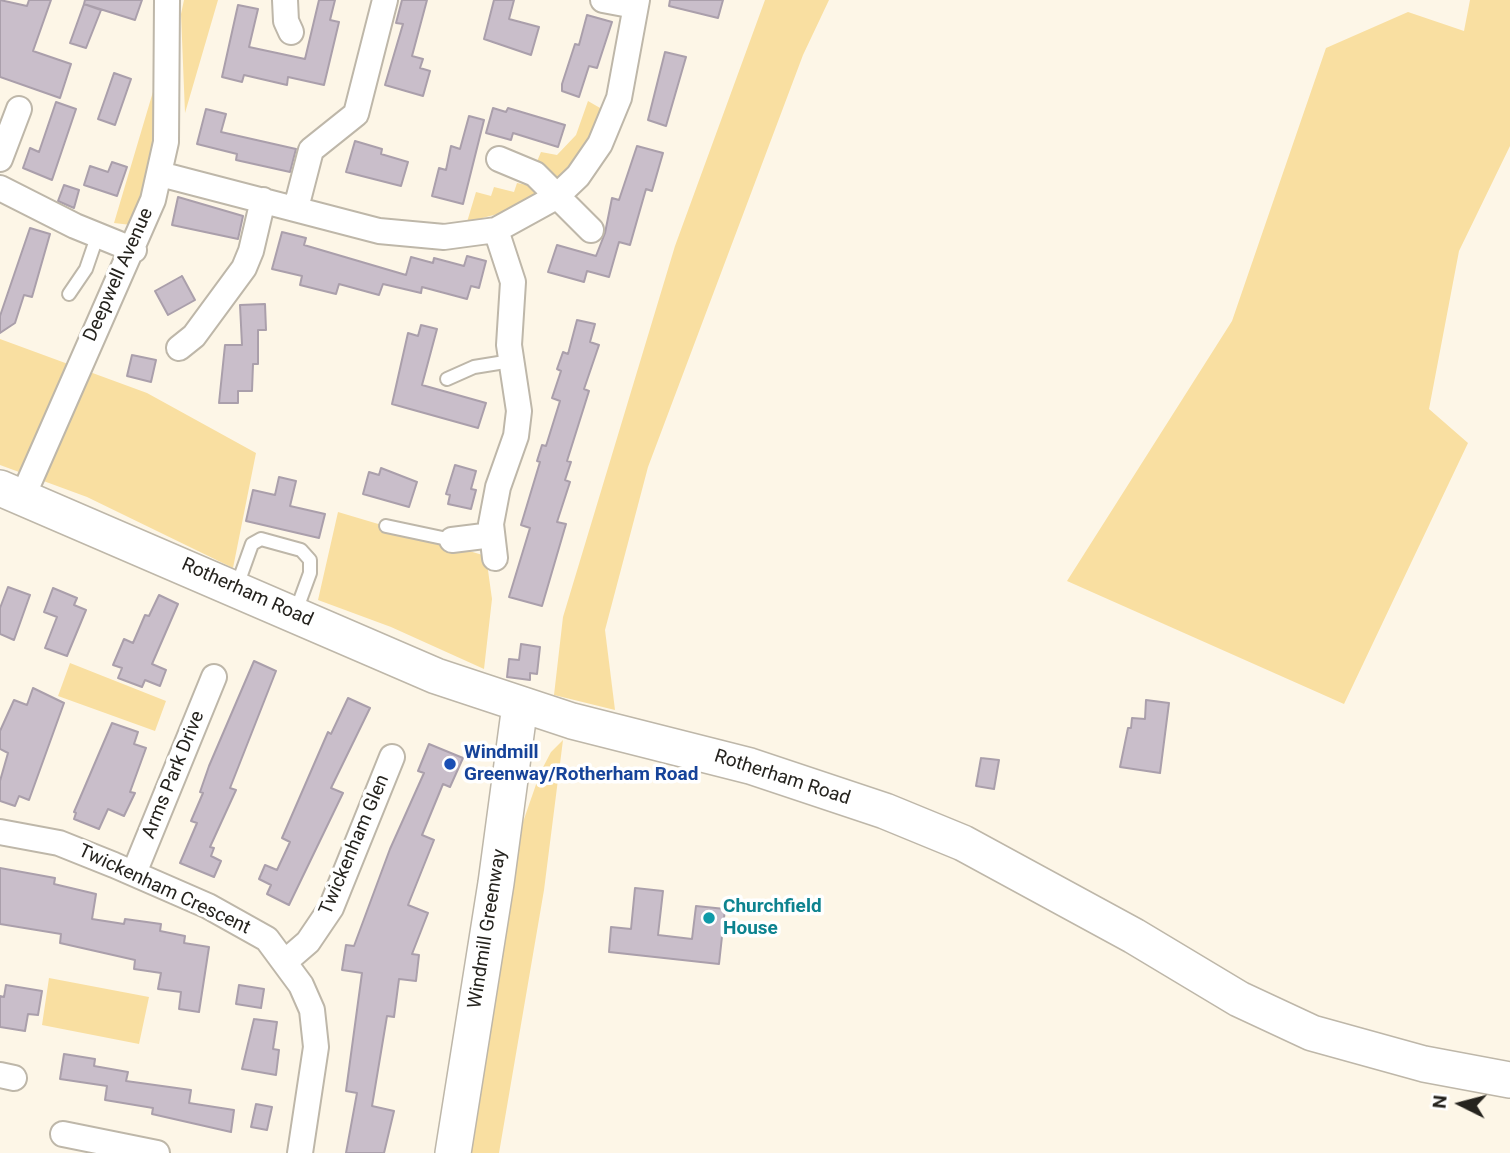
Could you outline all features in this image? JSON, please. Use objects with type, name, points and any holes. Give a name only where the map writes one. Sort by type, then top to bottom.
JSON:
[{"type":"main road","name":"Rotherham Road","points":[[11,492],[436,676],[520,705],[750,766],[885,811],[963,843],[1270,1015],[1364,1050],[1510,1080]]},
{"type":"main road","name":"Windmill Greenway","points":[[453,1153],[496,883],[520,705]]},
{"type":"street","name":"Deepwell Avenue","points":[[11,492],[134,250],[160,174],[168,112],[164,54],[167,0]]},
{"type":"street","points":[[285,0],[286,21],[291,32]]},
{"type":"street","points":[[296,208],[312,150],[356,114],[385,0]]},
{"type":"street","points":[[160,174],[379,230],[420,237],[465,236],[496,230],[556,197],[578,176],[600,144],[610,123],[624,78],[636,3],[603,0]]},
{"type":"street","points":[[0,159],[19,109]]},
{"type":"street","points":[[499,159],[535,174],[556,197],[575,211],[591,230]]},
{"type":"street","points":[[0,188],[134,250]]},
{"type":"street","points":[[179,348],[194,336],[244,268],[251,251],[263,200]]},
{"type":"street","points":[[452,540],[494,546],[491,524],[498,486],[509,460],[519,411],[511,361],[513,282],[496,230]]},
{"type":"street","name":"Arms Park Drive","points":[[134,873],[214,677]]},
{"type":"street","name":"Twickenham Glen","points":[[286,961],[308,943],[331,908],[393,757]]},
{"type":"street","name":"Twickenham Crescent","points":[[0,832],[59,843],[134,873],[267,939],[286,961],[312,1010],[316,1047],[300,1153]]},
{"type":"street","points":[[63,1134],[157,1153]]},
{"type":"lane","points":[[69,294],[86,269],[98,234]]},
{"type":"lane","points":[[447,379],[474,367],[511,361]]},
{"type":"lane","points":[[386,526],[452,540]]},
{"type":"lane","points":[[236,589],[252,544],[261,540],[301,550],[310,560],[310,573],[294,615]]},
{"type":"shaded area","points":[[184,0],[218,0],[185,113],[181,14]]},
{"type":"shaded area","points":[[765,0],[829,0],[803,55],[648,467],[605,630],[615,710],[554,695],[563,617],[675,246]]},
{"type":"shaded area","points":[[1470,0],[1510,0],[1510,146],[1459,251],[1429,409],[1468,443],[1344,704],[1067,581],[1232,321],[1326,48],[1408,12],[1464,31]]},
{"type":"shaded area","points":[[155,85],[161,111],[152,170],[131,225],[114,223]]},
{"type":"shaded area","points":[[588,101],[607,112],[594,137],[562,176],[532,199],[509,211],[467,222],[476,192],[491,196],[494,187],[514,192],[517,183],[527,185],[541,152],[557,155],[576,135]]},
{"type":"shaded area","points":[[0,339],[147,393],[256,453],[233,568],[87,497],[0,465]]},
{"type":"shaded area","points":[[338,512],[486,556],[492,599],[484,669],[391,627],[318,600]]},
{"type":"shaded area","points":[[70,663],[166,701],[155,731],[58,696]]},
{"type":"shaded area","points":[[563,740],[544,890],[499,1153],[466,1153],[523,822],[540,773],[551,752]]},
{"type":"shaded area","points":[[49,978],[149,997],[139,1044],[42,1025]]},
{"type":"building","points":[[0,0],[27,6],[29,0],[51,0],[33,51],[71,64],[60,98],[0,77]]},
{"type":"building","points":[[85,0],[142,0],[135,20],[84,4]]},
{"type":"building","points":[[319,0],[335,0],[330,20],[339,22],[324,85],[288,77],[287,85],[244,75],[242,82],[222,77],[238,5],[258,9],[249,47],[305,59]]},
{"type":"building","points":[[402,0],[427,0],[412,56],[423,59],[420,68],[430,71],[423,96],[385,85],[403,24],[396,23]]},
{"type":"building","points":[[494,0],[514,0],[509,19],[539,27],[531,55],[484,39]]},
{"type":"building","points":[[670,0],[723,0],[718,18],[669,6]]},
{"type":"building","points":[[84,4],[101,10],[86,48],[70,43]]},
{"type":"building","points":[[587,15],[612,22],[597,68],[589,66],[579,97],[562,91],[562,84],[575,44],[579,45]]},
{"type":"building","points":[[665,52],[686,57],[666,126],[648,120]]},
{"type":"building","points":[[114,73],[131,79],[115,125],[98,119]]},
{"type":"building","points":[[56,102],[76,109],[52,180],[23,168],[30,148],[39,152]]},
{"type":"building","points":[[493,108],[506,112],[508,108],[565,125],[558,147],[513,133],[511,140],[486,133]]},
{"type":"building","points":[[206,109],[226,114],[221,132],[296,149],[290,172],[236,160],[237,154],[197,144]]},
{"type":"building","points":[[469,116],[484,120],[463,204],[432,196],[439,168],[446,170],[451,146],[460,149]]},
{"type":"building","points":[[355,141],[382,149],[381,154],[408,162],[401,186],[346,172]]},
{"type":"building","points":[[637,146],[663,153],[652,191],[646,189],[630,245],[619,242],[609,277],[587,271],[584,282],[548,272],[557,245],[596,256],[605,233],[612,198],[619,200]]},
{"type":"building","points":[[112,162],[127,167],[117,196],[84,185],[90,166],[108,172]]},
{"type":"building","points":[[64,185],[79,190],[74,208],[58,201]]},
{"type":"building","points":[[178,197],[243,216],[238,239],[172,225]]},
{"type":"building","points":[[30,228],[50,234],[32,297],[24,295],[15,323],[0,333],[0,316]]},
{"type":"building","points":[[282,232],[306,238],[304,245],[406,275],[411,257],[433,263],[434,258],[464,266],[467,256],[486,261],[479,288],[471,286],[467,299],[422,287],[421,293],[383,284],[379,295],[339,284],[336,294],[300,285],[302,276],[272,269]]},
{"type":"building","points":[[182,276],[195,300],[168,315],[155,291]]},
{"type":"building","points":[[265,304],[266,330],[258,330],[258,364],[253,364],[252,391],[238,391],[238,403],[219,403],[225,345],[242,345],[240,305]]},
{"type":"building","points":[[577,320],[595,324],[590,342],[599,345],[584,389],[589,391],[567,461],[571,462],[565,480],[570,482],[557,522],[566,524],[542,606],[509,597],[530,528],[521,525],[540,462],[537,461],[542,445],[546,446],[560,401],[552,398],[561,371],[557,369],[563,352],[568,354]]},
{"type":"building","points":[[421,325],[437,329],[422,385],[486,403],[478,428],[392,404],[408,333],[418,336]]},
{"type":"building","points":[[132,355],[156,360],[151,382],[127,376]]},
{"type":"building","points":[[455,465],[476,471],[471,489],[476,490],[471,509],[448,504],[450,495],[446,494]]},
{"type":"building","points":[[381,468],[417,482],[409,507],[363,494],[369,472],[379,475]]},
{"type":"building","points":[[279,477],[296,481],[290,506],[325,514],[319,538],[246,521],[253,490],[275,495]]},
{"type":"building","points":[[8,587],[30,595],[14,640],[0,634],[0,608]]},
{"type":"building","points":[[53,588],[77,598],[74,605],[86,610],[67,656],[45,648],[57,617],[44,612]]},
{"type":"building","points":[[159,595],[178,604],[152,664],[166,670],[160,686],[145,680],[142,687],[118,678],[122,668],[113,665],[124,639],[133,643],[145,615],[149,616]]},
{"type":"building","points":[[521,644],[540,647],[537,674],[530,673],[530,680],[507,677],[509,659],[519,660]]},
{"type":"building","points":[[254,661],[276,671],[230,788],[236,790],[210,847],[214,848],[211,856],[221,861],[214,877],[180,863],[197,823],[191,821],[203,793],[200,792],[209,766]]},
{"type":"building","points":[[33,688],[64,703],[29,800],[19,796],[15,806],[0,801],[0,781],[8,753],[0,749],[0,731],[14,700],[27,705]]},
{"type":"building","points":[[348,698],[370,708],[331,788],[343,793],[289,905],[267,894],[271,885],[259,879],[265,865],[277,870],[290,842],[282,838],[328,732],[331,734]]},
{"type":"building","points":[[1146,700],[1169,703],[1160,773],[1120,767],[1128,728],[1131,728],[1132,718],[1145,719]]},
{"type":"building","points":[[112,723],[138,732],[134,744],[146,748],[130,792],[135,793],[124,816],[108,809],[99,829],[74,819],[74,812]]},
{"type":"building","points":[[429,744],[463,758],[450,787],[443,784],[422,835],[434,840],[408,905],[428,913],[412,954],[419,955],[416,981],[399,979],[394,1017],[387,1016],[372,1106],[394,1111],[384,1153],[346,1153],[357,1093],[346,1091],[362,973],[342,970],[346,945],[354,946],[390,849],[424,773],[418,771]]},
{"type":"building","points":[[981,758],[999,760],[994,789],[976,786]]},
{"type":"building","points":[[0,868],[55,878],[54,884],[96,894],[92,919],[124,924],[125,919],[161,924],[160,931],[185,936],[184,943],[209,947],[199,1012],[179,1009],[181,992],[158,989],[161,973],[134,969],[135,960],[60,943],[61,934],[0,924]]},
{"type":"building","name":"Churchfield House","points":[[635,888],[663,891],[658,935],[692,939],[696,906],[725,909],[719,964],[609,952],[611,927],[631,929]]},
{"type":"building","points":[[6,985],[42,991],[38,1015],[28,1014],[25,1031],[0,1027],[0,996],[4,997]]},
{"type":"building","points":[[239,985],[264,989],[261,1008],[236,1004]]},
{"type":"building","points":[[254,1019],[277,1022],[273,1049],[279,1050],[276,1075],[242,1069]]},
{"type":"building","points":[[64,1054],[95,1059],[94,1066],[128,1072],[126,1081],[191,1090],[189,1103],[234,1110],[231,1132],[152,1114],[153,1108],[105,1100],[107,1086],[60,1079]]},
{"type":"building","points":[[256,1104],[272,1107],[267,1130],[251,1127]]},
{"type":"place","name":"Windmill Greenway/Rotherham Road","points":[[450,764]]},
{"type":"place","name":"Churchfield House","points":[[709,918]]}]
